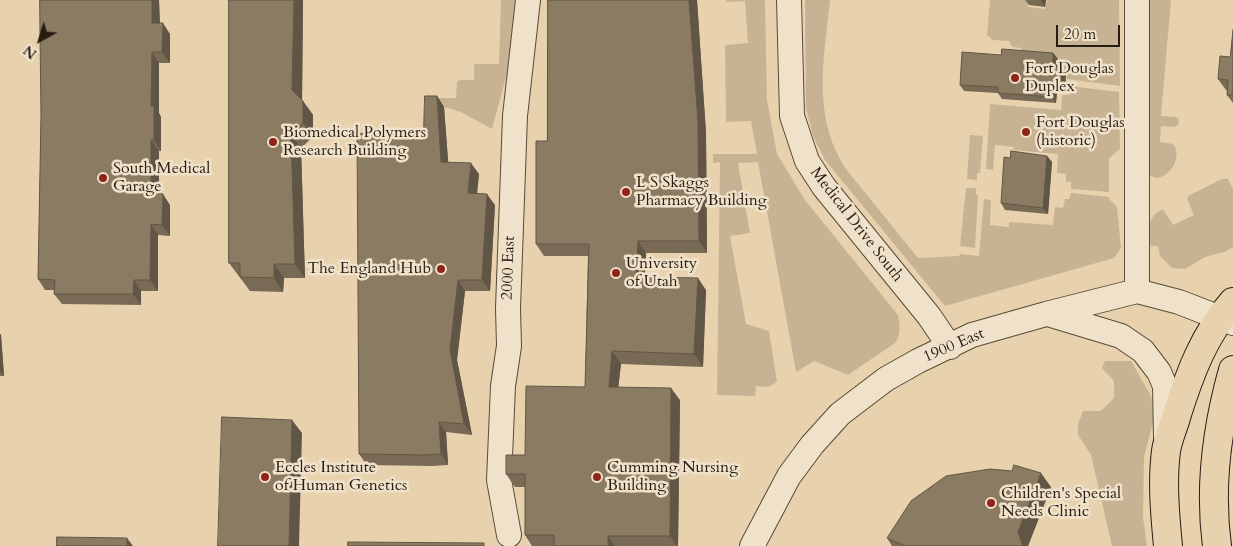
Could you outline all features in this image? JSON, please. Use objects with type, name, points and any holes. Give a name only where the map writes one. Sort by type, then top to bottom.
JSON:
[{"type":"main road","points":[[1168,546],[1164,502],[1166,450],[1189,377],[1202,346],[1229,314]]},
{"type":"main road","points":[[1217,546],[1215,530],[1215,457],[1223,404],[1233,370]]},
{"type":"street","name":"2000 East","points":[[509,535],[499,480],[503,386],[509,346],[508,308],[515,116],[528,0]]},
{"type":"street","name":"Medical Drive South","points":[[789,0],[792,116],[807,161],[824,187],[929,316],[950,347]]},
{"type":"street","points":[[1137,0],[1137,291]]},
{"type":"street","name":"1900 East","points":[[752,546],[789,476],[812,445],[840,414],[886,378],[918,361],[972,335],[1137,291],[1229,314]]},
{"type":"street","points":[[1046,314],[1122,336],[1143,351],[1159,372],[1165,386],[1166,450]]},
{"type":"shaded area","points":[[501,0],[518,0],[509,66],[492,129],[461,112],[431,103],[433,98],[456,98],[457,82],[460,80],[474,80],[474,64],[499,64]]},
{"type":"shaded area","points":[[726,0],[765,0],[767,100],[777,154],[805,200],[898,315],[900,326],[895,343],[848,375],[814,361],[796,372],[758,162],[738,163],[750,233],[730,236],[746,324],[769,331],[777,382],[768,387],[756,386],[755,396],[717,395],[720,162],[713,163],[713,154],[757,154],[751,121],[726,122],[725,45],[748,43],[745,1],[726,2]]},
{"type":"shaded area","points":[[805,0],[830,0],[824,57],[823,96],[829,133],[836,151],[850,174],[918,258],[959,256],[960,254],[979,256],[984,199],[991,200],[990,225],[1009,227],[1009,222],[1053,225],[1055,207],[1063,208],[1065,199],[1069,199],[1071,193],[1109,197],[1117,207],[1121,248],[1114,258],[945,306],[825,160],[813,136],[806,108]]},
{"type":"shaded area","points":[[990,0],[1028,0],[1028,7],[1045,9],[1047,0],[1119,0],[1120,86],[1067,79],[1067,72],[1058,72],[1059,58],[1020,54],[1021,48],[1012,47],[1009,41],[993,40],[987,35]]},
{"type":"shaded area","points":[[1147,0],[1171,0],[1161,116],[1176,117],[1179,120],[1178,125],[1175,127],[1161,126],[1160,142],[1173,144],[1177,154],[1171,170],[1156,178],[1151,176],[1149,172]]},
{"type":"shaded area","points":[[1070,86],[1119,92],[1120,149],[1109,158],[1109,192],[1071,189],[1071,182],[1066,182],[1066,174],[1057,173],[1058,154],[1013,150],[1014,147],[995,145],[993,170],[986,169],[990,104],[1061,110],[1062,95],[1069,95]]},
{"type":"shaded area","points":[[970,135],[983,136],[980,173],[977,173],[977,180],[967,179]]},
{"type":"shaded area","points":[[1222,179],[1228,179],[1233,189],[1233,247],[1224,252],[1205,257],[1185,269],[1172,268],[1160,256],[1158,246],[1151,246],[1149,230],[1151,220],[1163,209],[1173,225],[1194,215],[1187,199],[1188,196]]},
{"type":"shaded area","points":[[966,188],[976,188],[976,195],[978,195],[975,248],[960,246]]},
{"type":"shaded area","points":[[1105,361],[1131,361],[1151,396],[1154,418],[1144,458],[1143,517],[1147,546],[1112,546],[1091,455],[1078,435],[1078,424],[1083,411],[1101,411],[1114,398],[1114,381],[1102,368]]},
{"type":"building","name":"South Medical Garage","points":[[40,0],[152,0],[152,23],[163,23],[162,52],[152,52],[151,106],[154,106],[154,140],[151,140],[151,193],[163,194],[162,225],[151,224],[150,280],[134,280],[133,294],[54,294],[55,280],[38,279],[41,116]]},
{"type":"building","name":"Biomedical Polymers Research Building","points":[[229,0],[294,0],[292,90],[303,101],[303,123],[291,134],[295,264],[274,264],[274,278],[240,277],[240,263],[229,263]]},
{"type":"building","name":"L S Skaggs Pharmacy Building","points":[[548,0],[689,0],[698,121],[699,241],[638,241],[636,277],[698,278],[694,354],[612,351],[609,387],[671,388],[670,536],[608,536],[608,546],[554,546],[554,535],[525,535],[525,474],[506,474],[506,455],[525,455],[526,386],[585,387],[589,244],[536,244],[536,141],[547,141]]},
{"type":"building","points":[[1233,30],[1233,95],[1227,95],[1228,80],[1218,79],[1220,56],[1230,57]]},
{"type":"building","name":"Fort Douglas Duplex","points":[[1002,49],[1053,53],[1053,67],[1062,67],[1061,86],[1052,86],[1052,97],[998,93],[998,87],[960,85],[962,52],[1001,55]]},
{"type":"building","points":[[425,96],[437,96],[441,162],[471,163],[468,193],[487,194],[482,280],[458,280],[450,349],[464,424],[439,422],[441,454],[359,454],[357,133],[423,140]]},
{"type":"building","points":[[1011,151],[1047,156],[1043,208],[1001,203],[1004,157],[1010,158]]},
{"type":"building","name":"Eccles Institute of Human Genetics","points":[[222,417],[292,420],[289,546],[218,546]]},
{"type":"building","name":"Children's Special Needs Clinic","points":[[1014,465],[1041,473],[1018,532],[1023,546],[905,546],[887,538],[911,501],[946,476],[990,469],[1012,471]]},
{"type":"building","points":[[57,537],[127,538],[127,546],[57,546]]},
{"type":"building","points":[[348,542],[484,543],[484,546],[348,546]]},
{"type":"place","name":"Fort Douglas Duplex","points":[[1015,78]]},
{"type":"place","name":"Fort Douglas (historic)","points":[[1026,132]]},
{"type":"place","name":"Biomedical Polymers Research Building","points":[[273,142]]},
{"type":"place","name":"South Medical Garage","points":[[103,178]]},
{"type":"place","name":"L S Skaggs Pharmacy Building","points":[[626,192]]},
{"type":"place","name":"The England Hub","points":[[441,269]]},
{"type":"place","name":"University of Utah","points":[[616,273]]},
{"type":"place","name":"Eccles Institute of Human Genetics","points":[[265,477]]},
{"type":"place","name":"Cumming Nursing Building","points":[[597,477]]},
{"type":"place","name":"Children's Special Needs Clinic","points":[[991,503]]}]
